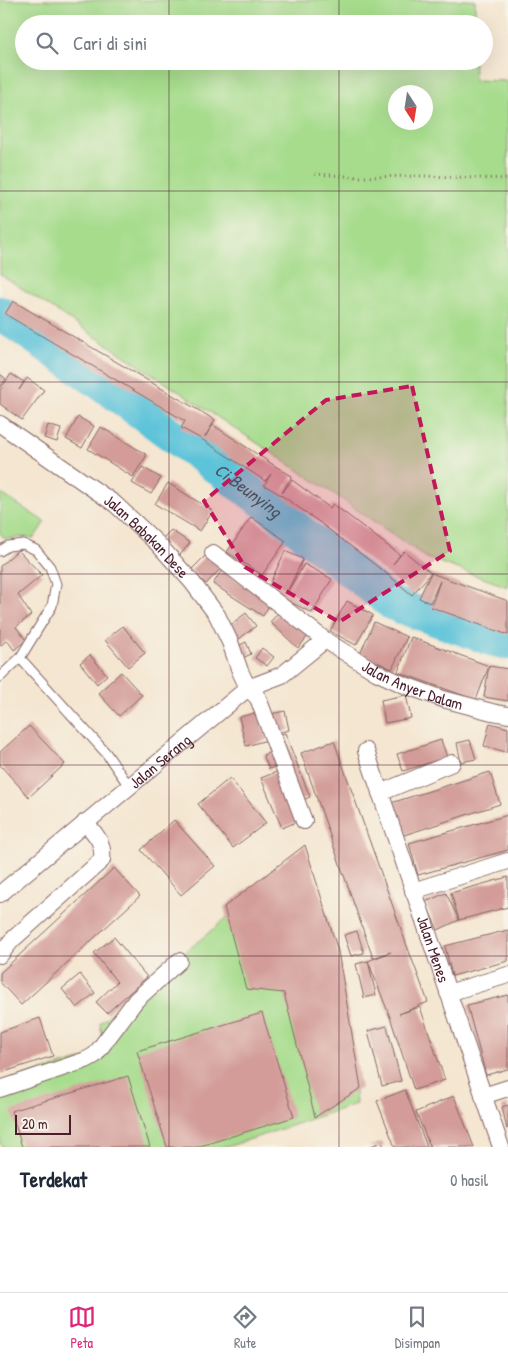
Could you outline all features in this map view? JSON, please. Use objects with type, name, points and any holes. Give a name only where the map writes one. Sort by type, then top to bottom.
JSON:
[{"type":"street","name":"Jalan Babakan Dese","points":[[0,424],[115,504],[158,544],[192,582],[217,615],[248,688],[258,698],[304,821]]},
{"type":"street","name":"Jalan Anyer Dalam","points":[[213,553],[325,640],[376,672],[402,684],[443,698],[508,715]]},
{"type":"street","name":"Jalan Serang","points":[[0,894],[248,688],[282,675],[325,640]]},
{"type":"street","name":"Jalan Menes","points":[[366,751],[501,1147]]},
{"type":"street","points":[[380,793],[452,764]]},
{"type":"street","points":[[0,955],[12,940],[102,860],[103,850],[97,837],[85,822]]},
{"type":"street","points":[[413,891],[508,861]]},
{"type":"street","points":[[0,1089],[86,1060],[96,1054],[136,1000],[179,961]]},
{"type":"street","points":[[448,994],[508,975]]},
{"type":"street","points":[[483,1096],[508,1088]]},
{"type":"lane","points":[[0,551],[8,546],[23,544],[36,550],[50,567],[56,584],[52,606],[20,658],[0,677]]},
{"type":"lane","points":[[20,658],[106,753],[130,786]]},
{"type":"path","points":[[315,174],[359,177],[424,176],[508,179]]},
{"type":"highlighted area","points":[[412,386],[450,551],[339,622],[245,567],[204,501],[326,400]]},
{"type":"green space","points":[[0,0],[475,0],[475,15],[15,15],[15,70],[474,70],[474,80],[508,81],[508,587],[427,558],[330,491],[0,274]]},
{"type":"green space","points":[[0,493],[45,522],[34,538],[6,539],[0,534]]},
{"type":"green space","points":[[284,870],[351,1040],[356,1104],[227,1147],[2,1147],[0,1142],[0,1083],[105,1053],[100,1023]]},
{"type":"building","points":[[13,301],[215,420],[205,437],[213,425],[292,476],[282,493],[292,480],[330,508],[333,504],[400,555],[393,564],[404,551],[431,573],[412,595],[319,522],[264,485],[271,474],[265,481],[203,440],[181,428],[185,421],[5,314]]},
{"type":"building","points":[[0,374],[6,379],[0,387]]},
{"type":"building","points":[[11,374],[24,382],[19,390],[27,378],[44,390],[22,420],[0,404],[0,390]]},
{"type":"building","points":[[78,417],[94,426],[82,448],[66,439]]},
{"type":"building","points":[[48,425],[61,429],[57,442],[44,438]]},
{"type":"building","points":[[101,427],[147,455],[133,477],[88,449]]},
{"type":"building","points":[[142,467],[161,478],[151,494],[132,483]]},
{"type":"building","points":[[168,483],[213,511],[200,531],[155,504]]},
{"type":"building","points":[[251,517],[286,541],[262,575],[227,552]]},
{"type":"building","points":[[171,530],[190,543],[180,555],[161,540]]},
{"type":"building","points":[[18,550],[42,575],[18,595],[31,615],[16,627],[26,640],[14,650],[7,640],[0,646],[0,566]]},
{"type":"building","points":[[285,551],[303,559],[286,594],[304,564],[332,579],[312,613],[267,590]]},
{"type":"building","points":[[208,553],[223,566],[206,584],[191,570]]},
{"type":"building","points":[[222,570],[271,602],[263,616],[213,584]]},
{"type":"building","points":[[431,573],[508,601],[508,635],[431,607],[440,581],[430,603],[419,598]]},
{"type":"building","points":[[347,601],[373,615],[356,645],[330,631]]},
{"type":"building","points":[[282,609],[309,635],[298,648],[270,622]]},
{"type":"building","points":[[246,613],[256,626],[239,639],[229,626]]},
{"type":"building","points":[[374,622],[407,637],[392,669],[360,654]]},
{"type":"building","points":[[123,626],[145,653],[128,667],[105,640]]},
{"type":"building","points":[[411,637],[489,666],[476,700],[398,672]]},
{"type":"building","points":[[246,642],[251,654],[241,659],[236,647]]},
{"type":"building","points":[[262,648],[274,657],[267,666],[255,658]]},
{"type":"building","points":[[90,655],[107,675],[97,684],[80,663]]},
{"type":"building","points":[[489,666],[508,669],[508,701],[484,697]]},
{"type":"building","points":[[121,672],[142,695],[119,716],[98,693]]},
{"type":"building","points":[[406,695],[411,718],[385,723],[381,700]]},
{"type":"building","points":[[285,711],[289,730],[274,734],[270,714]]},
{"type":"building","points":[[259,712],[267,740],[246,746],[239,717]]},
{"type":"building","points":[[490,723],[508,728],[508,747],[506,752],[484,746]]},
{"type":"building","points":[[29,726],[65,764],[29,797],[0,765],[0,752]]},
{"type":"building","points":[[285,733],[310,797],[300,801],[275,737]]},
{"type":"building","points":[[441,740],[447,757],[403,771],[397,754]]},
{"type":"building","points":[[470,740],[476,759],[461,762],[457,743]]},
{"type":"building","points":[[334,741],[428,1002],[399,1014],[420,1007],[445,1080],[414,1090],[390,1017],[368,961],[391,952],[373,958],[301,753]]},
{"type":"building","points":[[274,751],[280,765],[269,769],[263,755]]},
{"type":"building","points":[[281,770],[301,820],[282,828],[261,778]]},
{"type":"building","points":[[490,772],[500,804],[401,836],[391,803]]},
{"type":"building","points":[[230,778],[266,823],[233,848],[198,804]]},
{"type":"building","points":[[508,815],[508,850],[418,875],[409,843]]},
{"type":"building","points":[[174,820],[215,866],[181,895],[141,850]]},
{"type":"building","points":[[305,845],[338,951],[361,1088],[315,1117],[284,993],[246,989],[224,907]]},
{"type":"building","points":[[114,868],[140,896],[21,1005],[0,982],[0,973]]},
{"type":"building","points":[[508,877],[508,907],[459,920],[451,893]]},
{"type":"building","points":[[446,893],[459,920],[438,930],[425,902]]},
{"type":"building","points":[[508,930],[508,961],[452,976],[445,946]]},
{"type":"building","points":[[357,931],[364,953],[351,956],[344,935]]},
{"type":"building","points":[[114,937],[147,977],[107,1013],[96,1002],[117,982],[94,953]]},
{"type":"building","points":[[368,961],[376,995],[364,998],[356,964]]},
{"type":"building","points":[[80,974],[95,993],[77,1008],[62,989]]},
{"type":"building","points":[[508,995],[508,1069],[486,1075],[467,1005]]},
{"type":"building","points":[[262,1013],[294,1117],[197,1147],[167,1147],[137,1051]]},
{"type":"building","points":[[40,1018],[53,1056],[1,1073],[0,1032]]},
{"type":"building","points":[[387,1026],[401,1081],[382,1086],[368,1031]]},
{"type":"building","points":[[128,1076],[150,1147],[22,1147],[11,1111]]},
{"type":"building","points":[[405,1090],[427,1147],[395,1147],[377,1101]]},
{"type":"building","points":[[454,1096],[474,1147],[430,1147],[416,1112]]},
{"type":"building","points":[[508,1105],[508,1128],[507,1129],[502,1107]]},
{"type":"building","points":[[382,1142],[384,1147],[368,1147]]},
{"type":"waterway","name":"Ci Beunying","points":[[0,313],[106,387],[268,505],[393,604],[494,640],[508,643]]}]
